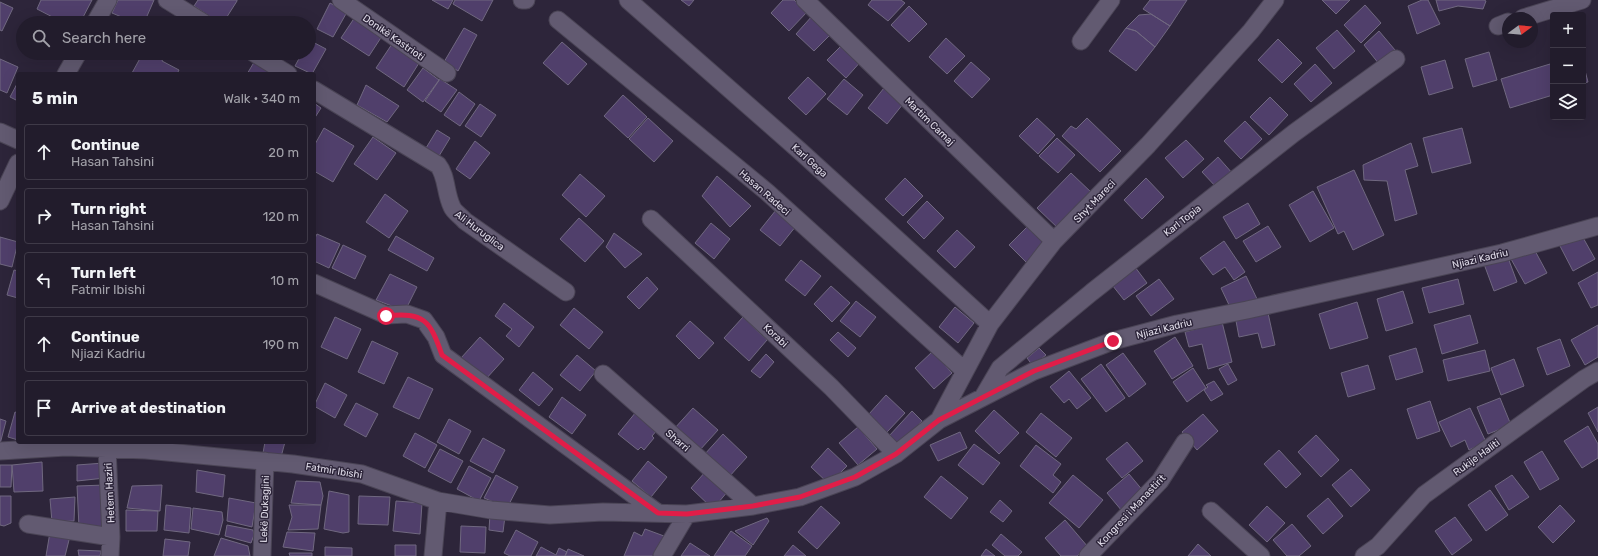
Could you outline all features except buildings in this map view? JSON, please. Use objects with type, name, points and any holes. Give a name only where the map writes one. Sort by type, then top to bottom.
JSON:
[{"type":"street","points":[[99,16],[108,0]]},
{"type":"street","points":[[167,0],[193,16]]},
{"type":"street","name":"Donikë Kastrioti","points":[[341,0],[447,73]]},
{"type":"street","name":"Karl Gega","points":[[628,0],[800,151],[990,324]]},
{"type":"street","name":"Martim Camaj","points":[[805,0],[1054,241]]},
{"type":"street","points":[[1081,41],[1110,0]]},
{"type":"street","name":"Shyt Mareci","points":[[939,420],[990,324],[1054,241],[1148,145],[1251,31],[1275,0]]},
{"type":"street","points":[[1538,13],[1582,0]]},
{"type":"street","name":"Hasan Radeci","points":[[558,20],[767,192],[965,371]]},
{"type":"street","name":"Karl Topia","points":[[983,397],[1000,368],[1092,292],[1294,133],[1396,59]]},
{"type":"street","points":[[67,72],[74,60]]},
{"type":"street","points":[[265,60],[285,72]]},
{"type":"street","name":"Ali Huruglica","points":[[316,91],[438,165],[443,171],[444,184],[452,208],[465,221],[566,292]]},
{"type":"street","points":[[0,132],[16,139]]},
{"type":"street","points":[[0,201],[16,167]]},
{"type":"street","name":"Korabi","points":[[652,219],[831,387],[896,454]]},
{"type":"street","name":"Njiazi Kadriu","points":[[687,514],[753,506],[800,497],[855,477],[896,454],[939,420],[1034,371],[1113,341],[1177,324],[1247,310],[1502,253],[1598,226]]},
{"type":"street","points":[[316,284],[386,316],[407,314],[424,320],[436,337],[442,355],[658,513]]},
{"type":"street","name":"Rukije Haliti","points":[[1364,556],[1378,546],[1424,495],[1584,379],[1598,371]]},
{"type":"street","name":"Sharri","points":[[603,374],[753,506]]},
{"type":"street","name":"Kongresi i Manastirit","points":[[1088,556],[1160,481],[1185,442]]},
{"type":"street","name":"Fatmir Ibishi","points":[[0,451],[66,447],[146,450],[265,461],[362,474],[438,501],[491,510],[550,515],[603,512],[687,514]]},
{"type":"street","name":"Hetem Haziri","points":[[107,448],[111,537],[110,556]]},
{"type":"street","name":"Lekë Dukagjini","points":[[262,556],[265,461]]},
{"type":"street","points":[[433,556],[438,501]]},
{"type":"street","points":[[1211,511],[1262,556]]},
{"type":"street","points":[[662,556],[687,514]]},
{"type":"street","name":"Hetem Haziri","points":[[28,524],[111,537]]},
{"type":"route","points":[[386,316],[407,314],[424,320],[436,337],[442,355],[658,513],[687,514],[753,506],[800,497],[855,477],[896,454],[939,420],[1034,371],[1113,341]]}]
